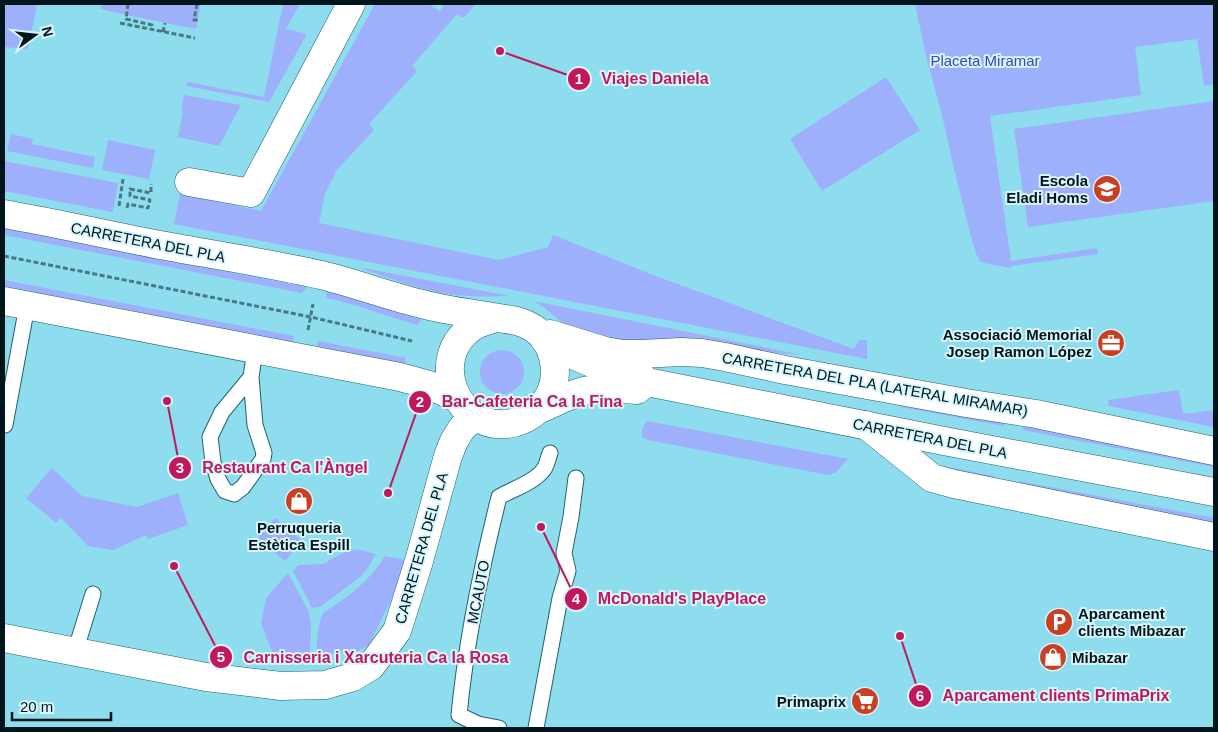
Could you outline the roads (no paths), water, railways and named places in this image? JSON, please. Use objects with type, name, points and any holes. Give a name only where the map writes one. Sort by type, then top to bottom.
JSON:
[{"type":"main road","points":[[189,182],[251,193],[351,4]]},
{"type":"main road","name":"CARRETERA DEL PLA","points":[[4,214],[158,245],[248,260],[350,282],[419,304],[510,319],[524,323],[539,334]]},
{"type":"main road","points":[[16,303],[400,377],[428,385],[466,407],[487,422],[500,424],[513,423],[526,418],[546,401],[552,389],[554,363],[551,350],[539,334]]},
{"type":"main road","points":[[466,407],[451,386],[449,372],[455,347],[473,327],[484,321],[497,318]]},
{"type":"main road","points":[[536,411],[584,391],[616,388],[636,390],[647,382],[637,373],[592,363],[573,355],[539,334]]},
{"type":"main road","name":"CARRETERA DEL PLA (LATERAL MIRAMAR)","points":[[539,334],[624,354],[702,353],[785,370],[1036,414],[1214,451]]},
{"type":"main road","name":"CARRETERA DEL PLA","points":[[647,382],[1214,492]]},
{"type":"main road","name":"CARRETERA DEL PLA","points":[[4,638],[206,676],[281,686],[325,685],[353,677],[371,666],[397,631],[419,561],[448,456],[462,428],[466,407]]},
{"type":"main road","points":[[866,425],[932,478],[1214,538]]},
{"type":"lane","points":[[5,425],[16,303]]},
{"type":"lane","points":[[251,377],[222,412],[210,437],[213,462],[218,478],[225,491],[234,494],[242,487],[263,460],[264,453],[254,425],[251,377],[255,350]]},
{"type":"lane","name":"MCAUTO","points":[[499,728],[478,724],[458,715],[477,593],[499,497],[512,489],[534,480],[545,468],[550,453]]},
{"type":"lane","points":[[536,728],[560,598],[568,570],[564,553],[576,478]]},
{"type":"lane","points":[[75,652],[93,594]]},
{"type":"place","name":"Viajes Daniela","points":[[500,51]]},
{"type":"place","name":"Escola Eladi Homs","points":[[1107,189]]},
{"type":"place","name":"Associació Memorial Josep Ramon López","points":[[1111,343]]},
{"type":"place","name":"Restaurant Ca l'Àngel","points":[[167,401]]},
{"type":"place","name":"Bar-Cafeteria Ca la Fina","points":[[388,493]]},
{"type":"place","name":"Perruqueria Estètica Espill","points":[[299,501]]},
{"type":"place","name":"McDonald's PlayPlace","points":[[541,527]]},
{"type":"place","name":"Carnisseria i Xarcuteria Ca la Rosa","points":[[174,566]]},
{"type":"place","name":"Aparcament clients Mibazar","points":[[1059,622]]},
{"type":"place","name":"Aparcament clients PrimaPrix","points":[[900,636]]},
{"type":"place","name":"Mibazar","points":[[1053,657]]},
{"type":"place","name":"Primaprix","points":[[865,701]]},
{"type":"park label","name":"Placeta Miramar","points":[[985,60]]}]
